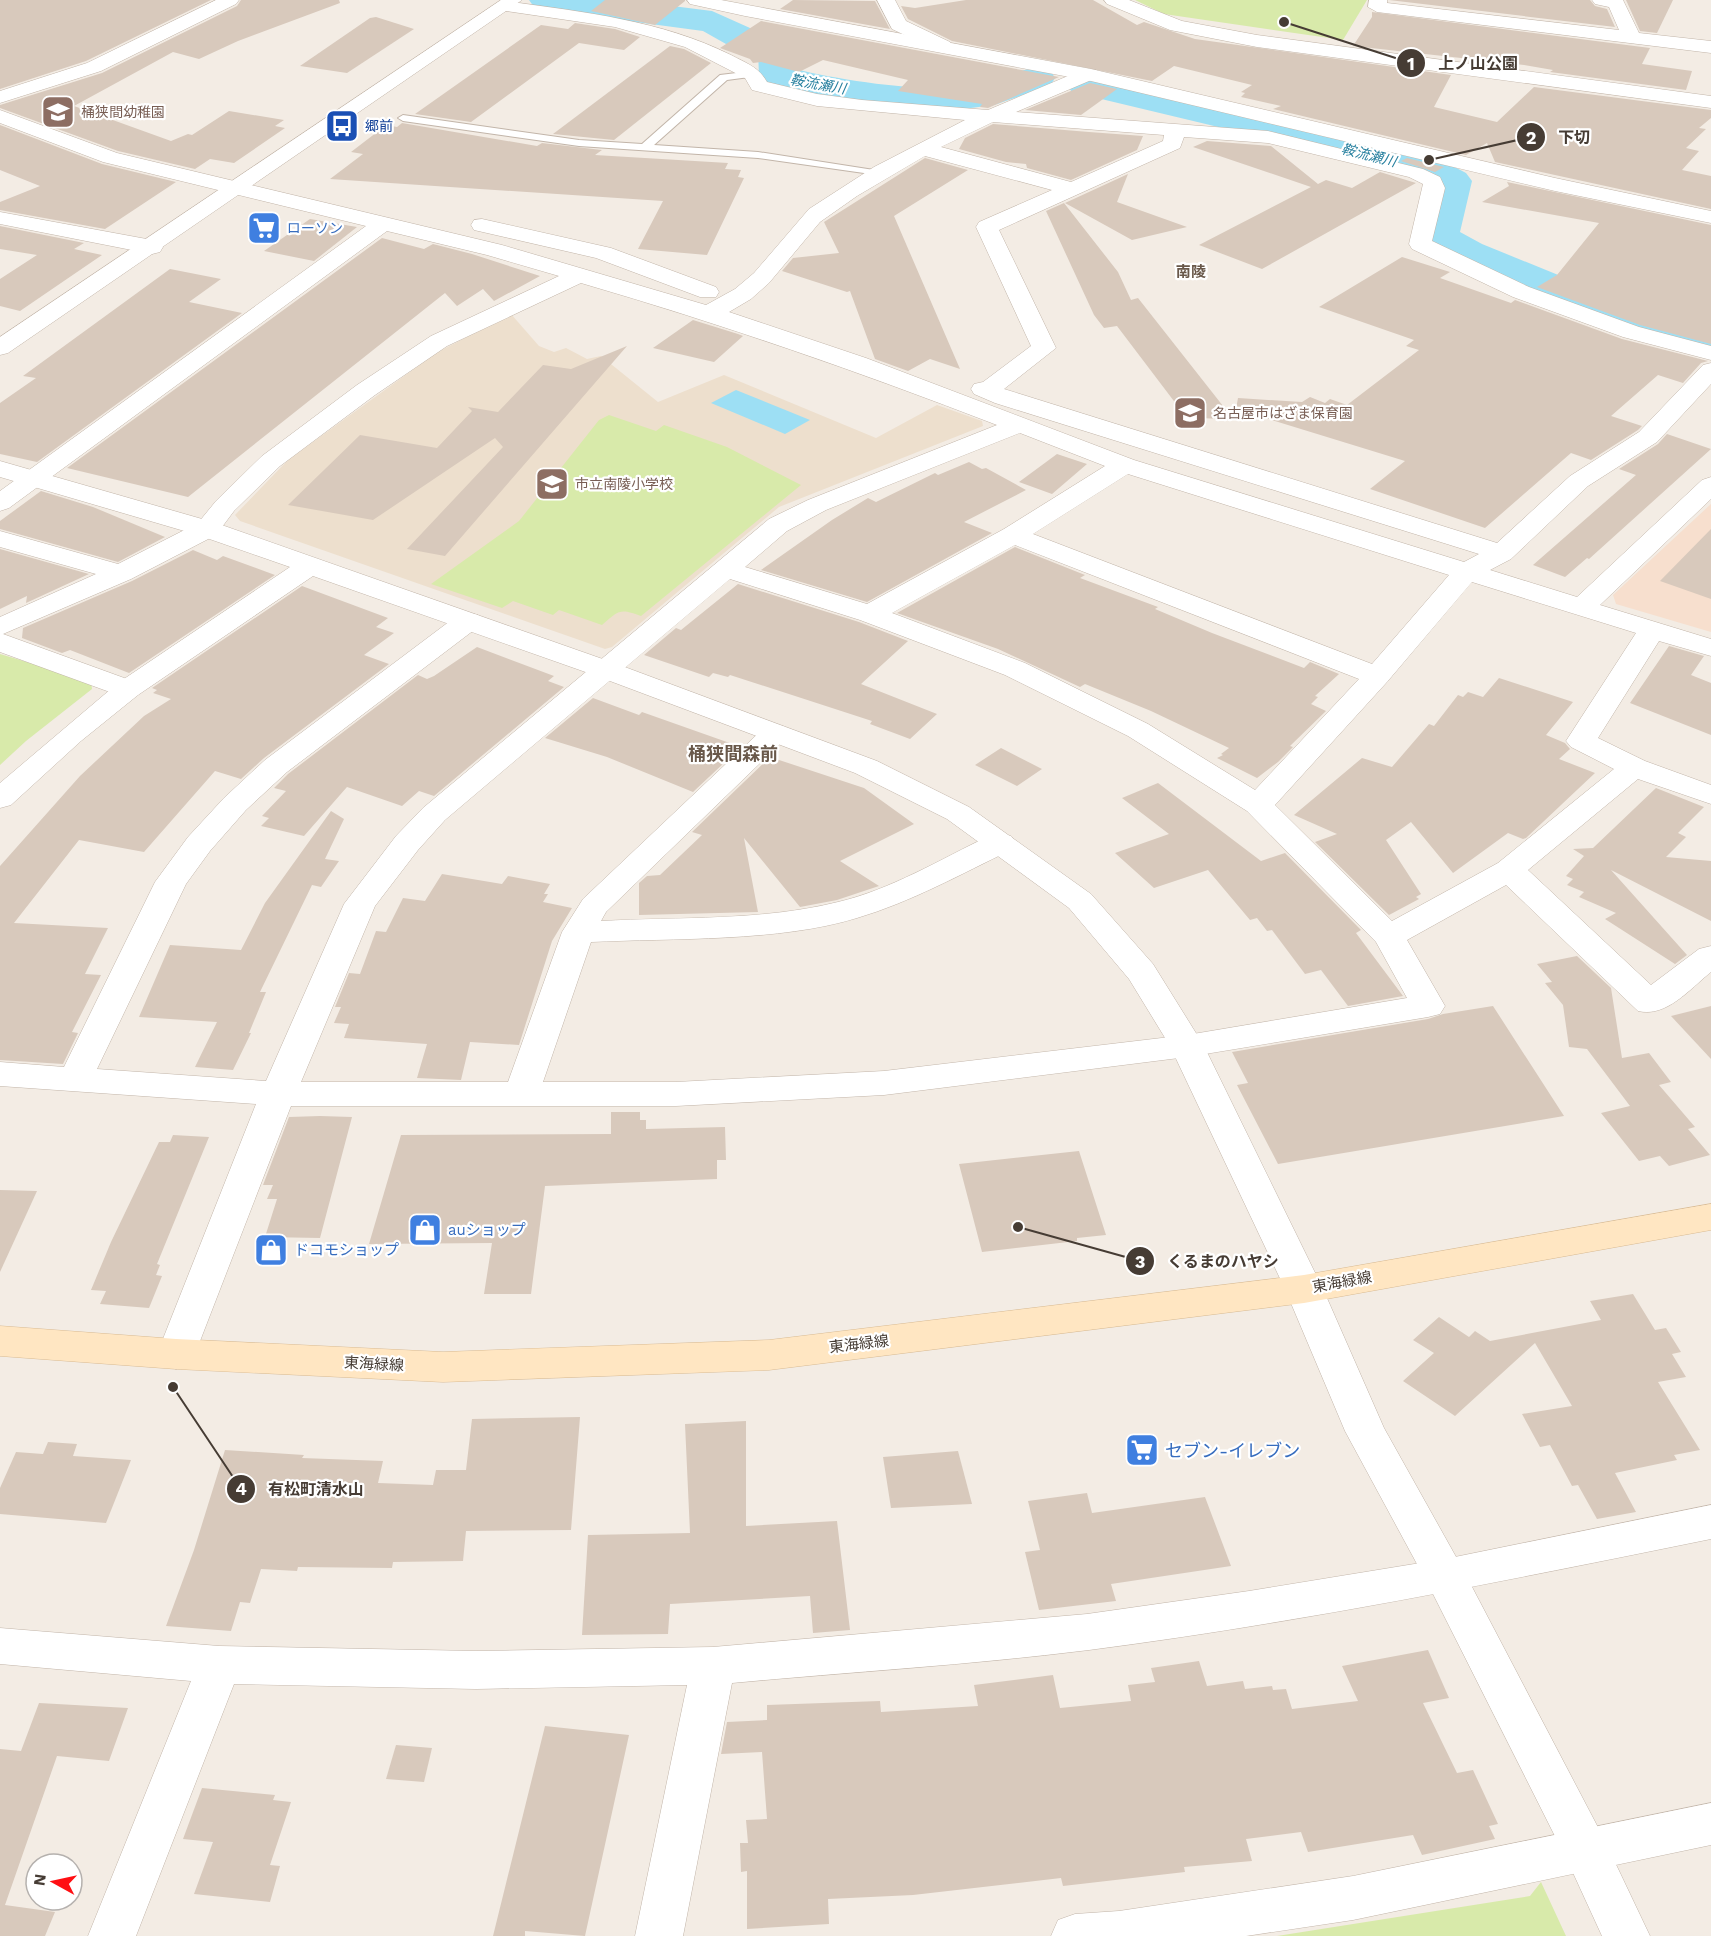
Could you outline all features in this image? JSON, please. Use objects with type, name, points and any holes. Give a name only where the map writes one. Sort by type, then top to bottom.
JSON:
[{"type":"main road","name":"東海緑線","points":[[0,1341],[176,1354],[443,1367],[769,1355],[1304,1289],[1711,1217]]},
{"type":"street","points":[[0,97],[94,67],[230,0]]},
{"type":"street","points":[[696,0],[768,16],[1089,74],[1462,163],[1711,217]]},
{"type":"street","points":[[886,0],[899,25],[943,46]]},
{"type":"street","points":[[1113,0],[1177,26],[1257,41],[1711,102]]},
{"type":"street","points":[[1378,0],[1377,8],[1711,47]]},
{"type":"street","points":[[1601,0],[1616,3],[1632,38]]},
{"type":"street","points":[[0,348],[509,3],[616,22],[692,43],[753,74],[759,86],[817,100],[983,117],[1268,137],[1416,173],[1433,181],[1434,188],[1420,243],[1521,292],[1631,333],[1711,353]]},
{"type":"street","points":[[708,313],[735,302],[767,275],[811,218],[874,173],[983,117],[1089,74]]},
{"type":"street","points":[[0,116],[110,158],[494,250],[708,313],[858,363],[1016,426],[1125,465],[1711,648]]},
{"type":"street","points":[[987,390],[1044,348],[987,227],[1173,144],[1175,132]]},
{"type":"street","points":[[923,149],[1073,189]]},
{"type":"street","points":[[260,172],[300,182]]},
{"type":"street","points":[[0,218],[152,247]]},
{"type":"street","points":[[463,220],[603,253],[1004,398],[1502,553]]},
{"type":"street","points":[[0,503],[38,478],[382,224]]},
{"type":"street","points":[[0,627],[121,573],[207,529],[225,506],[271,461],[366,390],[439,341],[579,275]]},
{"type":"street","points":[[1258,805],[1377,676],[1467,572],[1502,553],[1580,481],[1648,437],[1711,370]]},
{"type":"street","points":[[176,1354],[278,1094],[360,904],[381,874],[434,814],[604,669],[728,570],[778,525],[807,510],[1016,426]]},
{"type":"street","points":[[870,614],[1013,536],[1125,465]]},
{"type":"street","points":[[0,469],[38,478],[207,529],[311,565],[604,669],[888,777],[958,813],[1080,901],[1141,972],[1186,1046],[1304,1289],[1365,1431],[1445,1576],[1586,1850],[1626,1936]]},
{"type":"street","points":[[1581,608],[1711,485]]},
{"type":"street","points":[[1013,536],[1377,676]]},
{"type":"street","points":[[0,540],[121,573]]},
{"type":"street","points":[[0,799],[71,735],[128,689],[311,565]]},
{"type":"street","points":[[0,1074],[278,1094],[676,1094],[884,1083],[1186,1046],[1428,1006],[1389,936],[1321,865],[1258,805],[1138,730],[1015,669],[870,614],[728,570]]},
{"type":"street","points":[[75,1080],[171,882],[199,844],[235,804],[276,766],[468,621]]},
{"type":"street","points":[[1652,630],[1581,741],[1634,767],[1711,795]]},
{"type":"street","points":[[0,642],[128,689]]},
{"type":"street","points":[[521,1095],[578,932],[594,906],[774,733]]},
{"type":"street","points":[[1389,936],[1509,870],[1634,767]]},
{"type":"street","points":[[578,932],[782,923],[846,911],[888,896],[1000,843]]},
{"type":"street","points":[[1509,870],[1650,1003],[1711,956]]},
{"type":"street","points":[[0,1646],[219,1665],[476,1670],[713,1666],[1087,1632],[1249,1609],[1445,1576],[1711,1522]]},
{"type":"street","points":[[112,1936],[219,1665]]},
{"type":"street","points":[[659,1936],[713,1666]]},
{"type":"street","points":[[1075,1936],[1119,1934],[1353,1898],[1711,1824]]},
{"type":"lane","points":[[644,148],[724,77],[753,74]]},
{"type":"lane","points":[[403,118],[579,143],[758,155],[874,173]]},
{"type":"shaded area","name":"市立南陵小学校","points":[[511,314],[539,346],[554,352],[566,348],[587,359],[601,356],[658,402],[724,375],[876,438],[937,405],[982,421],[983,426],[779,507],[612,647],[605,649],[240,521],[235,515],[288,460],[436,353]]},
{"type":"shaded area","points":[[1711,504],[1711,632],[1616,604],[1613,595]]},
{"type":"green space","points":[[1135,0],[1367,0],[1343,40],[1164,14]]},
{"type":"green space","points":[[609,415],[656,431],[664,425],[727,447],[801,485],[641,616],[624,611],[612,616],[602,625],[559,610],[553,615],[513,601],[502,608],[431,584],[519,521],[599,420]]},
{"type":"green space","points":[[0,654],[91,681],[92,689],[26,741],[0,765]]},
{"type":"green space","points":[[1541,1882],[1566,1936],[1277,1936],[1530,1896]]},
{"type":"water","points":[[736,390],[810,420],[785,434],[711,403]]},
{"type":"building","points":[[0,0],[211,0],[86,61],[0,89]]},
{"type":"building","points":[[241,0],[339,0],[340,3],[238,41],[199,59],[173,52],[74,106],[171,141],[188,134],[192,135],[229,111],[284,120],[275,126],[285,128],[234,163],[210,159],[195,169],[118,151],[0,108],[0,105],[102,73],[237,6]]},
{"type":"building","points":[[605,0],[685,1],[655,25],[591,11]]},
{"type":"building","points":[[793,0],[875,1],[890,29],[780,9]]},
{"type":"building","points":[[966,0],[1093,0],[1137,25],[1144,22],[1195,39],[1451,75],[1434,107],[1497,122],[1534,87],[1711,110],[1711,118],[1699,128],[1706,129],[1686,148],[1699,151],[1682,170],[1711,176],[1711,209],[1495,162],[1487,143],[1466,155],[1273,109],[1281,106],[1241,97],[1245,93],[1241,92],[1252,85],[1174,66],[1152,81],[952,41],[908,19],[901,6],[915,8]]},
{"type":"building","points":[[1389,0],[1590,0],[1595,6],[1607,9],[1615,27]]},
{"type":"building","points":[[1626,0],[1673,0],[1657,33],[1640,31]]},
{"type":"building","points":[[1372,12],[1650,48],[1642,64],[1692,71],[1686,90],[1550,72],[1553,70],[1524,65],[1353,46],[1372,17]]},
{"type":"building","points":[[376,17],[414,29],[347,73],[300,66],[370,18]]},
{"type":"building","points":[[761,21],[1059,77],[988,108],[980,107],[982,104],[898,91],[908,80],[823,60],[799,72],[761,62],[753,63],[750,59],[720,48]]},
{"type":"building","points":[[575,23],[615,29],[640,37],[624,50],[579,43],[471,122],[415,114],[541,25],[568,29]]},
{"type":"building","points":[[670,46],[684,49],[711,63],[614,140],[553,134]]},
{"type":"building","points":[[1090,83],[1117,89],[1081,115],[1025,110]]},
{"type":"building","points":[[402,123],[537,146],[542,143],[602,150],[595,155],[728,163],[725,169],[741,170],[738,177],[744,178],[707,255],[638,249],[663,201],[330,179],[363,154],[351,152],[386,125],[397,127]]},
{"type":"building","points":[[993,124],[1143,136],[1137,150],[1071,180],[1027,168],[1026,164],[1006,162],[959,149],[965,138]]},
{"type":"building","points":[[0,125],[102,164],[176,182],[105,229],[0,210],[0,202],[40,186],[0,170]]},
{"type":"building","points":[[1207,141],[1271,146],[1318,184],[1326,180],[1352,188],[1380,172],[1416,183],[1262,269],[1199,245],[1311,187],[1193,147]]},
{"type":"building","points":[[925,158],[968,170],[894,216],[960,369],[930,359],[908,371],[875,359],[850,291],[847,292],[782,271],[793,258],[839,253],[824,222]]},
{"type":"building","points":[[1407,158],[1444,167],[1435,172],[1401,161]]},
{"type":"building","points":[[1128,174],[1117,202],[1187,227],[1132,240],[1065,203]]},
{"type":"building","points":[[1507,182],[1711,225],[1711,344],[1640,325],[1537,287],[1557,275],[1599,223],[1482,202],[1509,186]]},
{"type":"building","points":[[1064,203],[1118,272],[1131,300],[1138,298],[1234,420],[1186,417],[1117,326],[1104,328],[1094,315],[1046,211]]},
{"type":"building","points":[[310,219],[357,227],[314,261],[264,251]]},
{"type":"building","points":[[0,226],[84,243],[74,249],[102,255],[20,311],[0,306],[0,279],[37,255],[0,249]]},
{"type":"building","points":[[382,238],[424,249],[433,244],[540,276],[494,301],[483,289],[457,306],[445,293],[188,497],[67,468]]},
{"type":"building","points":[[1402,257],[1450,272],[1440,278],[1511,303],[1515,300],[1622,339],[1708,361],[1701,363],[1683,383],[1658,375],[1611,416],[1642,426],[1638,430],[1591,460],[1571,453],[1485,528],[1370,489],[1405,461],[1236,409],[1238,398],[1302,402],[1310,397],[1325,403],[1330,399],[1347,405],[1419,350],[1406,346],[1414,340],[1319,307]]},
{"type":"building","points":[[170,269],[221,279],[189,302],[242,313],[37,462],[0,454],[0,403],[36,378],[23,376]]},
{"type":"building","points":[[693,320],[743,336],[714,362],[653,348]]},
{"type":"building","points":[[627,346],[445,556],[407,549],[503,447],[495,438],[373,520],[288,505],[360,435],[437,448],[472,411],[468,407],[498,412],[543,365],[571,369]]},
{"type":"building","points":[[1667,434],[1711,449],[1589,559],[1587,558],[1565,577],[1533,565],[1636,475],[1619,469],[1658,444]]},
{"type":"building","points":[[1057,454],[1087,464],[1052,494],[1019,482]]},
{"type":"building","points":[[969,462],[982,469],[986,468],[1026,490],[964,522],[992,533],[867,602],[761,570],[832,520],[868,498],[876,502],[935,473],[938,475]]},
{"type":"building","points":[[41,491],[93,507],[165,537],[118,562],[0,529],[0,521]]},
{"type":"building","points":[[1711,529],[1711,599],[1660,581]]},
{"type":"building","points":[[1015,547],[1085,575],[1080,578],[1158,607],[1155,609],[1212,633],[1304,668],[1310,662],[1339,674],[1315,696],[1318,697],[1311,704],[1326,711],[1290,746],[1293,747],[1278,762],[1257,778],[1217,758],[1229,748],[1151,711],[1085,684],[1080,687],[998,649],[897,613]]},
{"type":"building","points":[[0,549],[89,574],[26,603],[27,596],[0,609]]},
{"type":"building","points":[[193,550],[217,560],[223,556],[275,575],[129,673],[70,650],[62,653],[22,638],[23,628],[132,581]]},
{"type":"building","points":[[738,584],[859,622],[908,641],[861,684],[937,714],[910,739],[870,724],[872,721],[730,675],[728,677],[713,673],[709,677],[644,655],[676,628],[681,630]]},
{"type":"building","points":[[302,586],[388,618],[376,627],[394,633],[364,655],[389,664],[264,758],[241,779],[215,771],[144,852],[79,840],[14,923],[108,928],[85,974],[101,975],[72,1032],[78,1033],[63,1064],[0,1060],[0,866],[80,776],[144,716],[171,699],[153,693],[157,690],[152,688]]},
{"type":"building","points":[[1669,646],[1704,656],[1691,675],[1711,683],[1711,735],[1630,703]]},
{"type":"building","points":[[477,647],[554,676],[548,681],[564,687],[434,796],[419,791],[402,806],[347,787],[304,836],[261,826],[269,818],[262,816],[286,791],[274,788],[288,774],[418,675],[427,679],[434,676]]},
{"type":"building","points":[[1499,678],[1573,702],[1546,735],[1565,743],[1570,749],[1559,759],[1595,773],[1526,838],[1508,833],[1453,873],[1411,822],[1386,840],[1421,894],[1416,897],[1419,899],[1389,915],[1315,842],[1337,834],[1294,815],[1362,758],[1392,767],[1429,724],[1434,726],[1458,695],[1463,697],[1468,692],[1483,697]]},
{"type":"building","points":[[593,698],[639,715],[642,712],[741,747],[693,792],[607,757],[545,738]]},
{"type":"building","points":[[1001,748],[1042,769],[1017,786],[975,765]]},
{"type":"building","points":[[770,757],[864,788],[914,824],[840,861],[879,886],[837,900],[800,907],[744,838],[758,912],[639,915],[639,883],[647,876],[660,875],[702,835],[692,832]]},
{"type":"building","points":[[1158,783],[1261,861],[1285,853],[1361,930],[1356,933],[1403,996],[1348,1006],[1321,970],[1305,974],[1272,930],[1267,931],[1257,918],[1250,920],[1208,870],[1154,888],[1115,853],[1169,834],[1122,798]]},
{"type":"building","points":[[1656,788],[1704,807],[1678,833],[1686,837],[1666,857],[1711,861],[1711,921],[1611,870],[1687,955],[1675,964],[1605,919],[1616,913],[1579,897],[1584,892],[1567,885],[1573,879],[1566,876],[1584,856],[1573,849],[1593,848]]},
{"type":"building","points":[[331,811],[344,819],[325,859],[339,861],[321,887],[312,885],[260,992],[266,992],[249,1033],[251,1033],[233,1070],[195,1067],[217,1022],[139,1017],[170,945],[241,950],[265,903]]},
{"type":"building","points":[[442,874],[502,884],[508,876],[550,884],[544,894],[548,894],[543,902],[572,908],[552,941],[519,1045],[470,1042],[461,1080],[417,1078],[427,1044],[344,1038],[349,1024],[334,1023],[341,1007],[335,1007],[349,973],[360,974],[376,931],[386,932],[403,898],[425,901]]},
{"type":"building","points":[[1577,956],[1611,988],[1622,1058],[1649,1053],[1671,1082],[1659,1085],[1695,1127],[1688,1129],[1710,1155],[1669,1166],[1660,1156],[1639,1161],[1601,1113],[1630,1106],[1587,1049],[1569,1047],[1563,1005],[1545,983],[1552,982],[1537,964]]},
{"type":"building","points":[[1493,1006],[1564,1116],[1278,1164],[1237,1085],[1248,1083],[1232,1052]]},
{"type":"building","points":[[1711,1006],[1711,1059],[1671,1016]]},
{"type":"building","points":[[611,1112],[640,1112],[640,1120],[646,1120],[646,1129],[725,1127],[726,1160],[717,1160],[717,1179],[545,1186],[531,1294],[484,1294],[492,1243],[369,1244],[401,1135],[611,1134]]},
{"type":"building","points":[[289,1117],[352,1117],[320,1238],[265,1237],[277,1199],[267,1199],[273,1185],[263,1185]]},
{"type":"building","points":[[173,1135],[209,1137],[157,1264],[160,1265],[156,1275],[162,1276],[149,1308],[100,1304],[106,1291],[91,1290],[111,1242],[159,1142],[170,1142]]},
{"type":"building","points":[[1079,1151],[1106,1235],[1077,1238],[1077,1241],[982,1252],[959,1164]]},
{"type":"building","points":[[0,1190],[37,1191],[0,1272]]},
{"type":"building","points":[[1633,1294],[1655,1330],[1666,1328],[1681,1352],[1672,1354],[1686,1377],[1658,1382],[1700,1450],[1674,1455],[1677,1460],[1615,1473],[1636,1512],[1597,1519],[1578,1485],[1572,1486],[1550,1445],[1540,1447],[1522,1414],[1572,1406],[1535,1343],[1455,1416],[1403,1381],[1434,1353],[1413,1340],[1439,1317],[1469,1337],[1475,1331],[1490,1341],[1601,1320],[1590,1301]]},
{"type":"building","points":[[580,1417],[571,1530],[466,1531],[463,1561],[393,1562],[392,1568],[298,1567],[297,1571],[261,1569],[250,1603],[240,1602],[231,1631],[166,1626],[194,1550],[225,1450],[304,1455],[302,1458],[383,1461],[378,1483],[433,1485],[436,1470],[466,1470],[472,1419]]},
{"type":"building","points":[[746,1421],[746,1526],[837,1521],[850,1630],[813,1633],[810,1596],[670,1604],[668,1634],[582,1635],[588,1535],[690,1533],[685,1424]]},
{"type":"building","points":[[48,1442],[77,1444],[73,1456],[131,1460],[106,1523],[0,1514],[0,1488],[16,1452],[43,1454]]},
{"type":"building","points":[[958,1451],[972,1504],[891,1508],[883,1457]]},
{"type":"building","points":[[1087,1493],[1092,1513],[1205,1497],[1231,1566],[1111,1584],[1116,1601],[1039,1610],[1025,1552],[1040,1550],[1028,1501]]},
{"type":"building","points":[[1428,1650],[1449,1698],[1423,1703],[1457,1773],[1473,1770],[1498,1824],[1489,1826],[1495,1839],[1422,1855],[1413,1835],[1308,1852],[1301,1832],[1246,1839],[1252,1861],[1184,1867],[1185,1872],[1063,1886],[1061,1878],[913,1895],[828,1899],[829,1924],[747,1929],[747,1871],[741,1872],[740,1843],[748,1843],[746,1820],[767,1819],[762,1752],[721,1754],[727,1722],[767,1720],[767,1705],[880,1701],[881,1712],[978,1706],[974,1685],[1053,1675],[1060,1708],[1131,1701],[1128,1685],[1155,1682],[1151,1668],[1199,1661],[1207,1686],[1243,1681],[1245,1689],[1272,1686],[1273,1690],[1286,1689],[1292,1709],[1358,1701],[1342,1666]]},
{"type":"building","points":[[39,1703],[128,1708],[109,1761],[57,1756],[5,1905],[24,1908],[24,1912],[55,1912],[45,1936],[0,1936],[0,1749],[21,1751]]},
{"type":"building","points":[[545,1726],[629,1735],[585,1936],[525,1931],[525,1936],[493,1936]]},
{"type":"building","points":[[396,1745],[432,1748],[424,1782],[386,1779]]},
{"type":"building","points":[[202,1788],[275,1795],[273,1800],[291,1802],[270,1865],[280,1866],[270,1902],[194,1894],[213,1842],[183,1839]]},
{"type":"waterway","name":"鞍流瀬川","points":[[546,0],[712,22],[739,36],[776,44],[777,76],[825,88],[948,100],[981,97],[1010,85],[1037,78]]},
{"type":"waterway","name":"鞍流瀬川","points":[[1085,84],[1243,121],[1433,171],[1452,181],[1438,237],[1467,253],[1624,318],[1711,339]]},
{"type":"place","name":"上ノ山公園","points":[[1284,22]]},
{"type":"place","name":"桶狭間幼稚園","points":[[58,112]]},
{"type":"place","name":"郷前","points":[[342,126]]},
{"type":"place","name":"下切","points":[[1429,160]]},
{"type":"place","name":"ローソン","points":[[264,228]]},
{"type":"place","name":"名古屋市はざま保育園","points":[[1190,413]]},
{"type":"place","name":"市立南陵小学校","points":[[552,484]]},
{"type":"place","name":"くるまのハヤシ","points":[[1018,1227]]},
{"type":"place","name":"auショップ","points":[[425,1230]]},
{"type":"place","name":"ドコモショップ","points":[[271,1250]]},
{"type":"place","name":"有松町清水山","points":[[173,1387]]},
{"type":"place","name":"セブン-イレブン","points":[[1142,1450]]},
{"type":"district","name":"南陵","points":[[1191,272]]},
{"type":"district","name":"桶狭間森前","points":[[733,753]]}]
